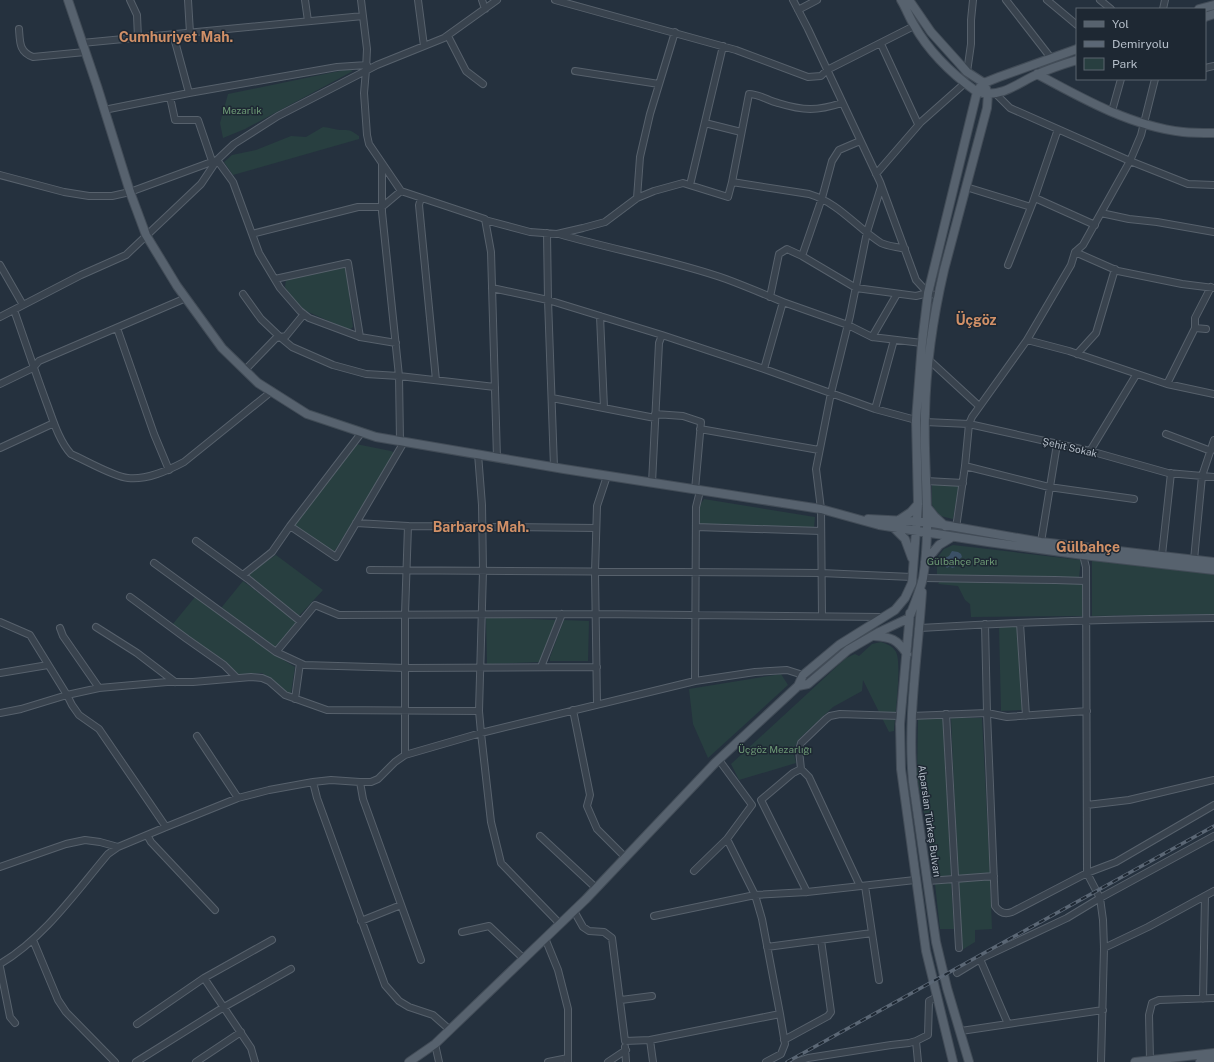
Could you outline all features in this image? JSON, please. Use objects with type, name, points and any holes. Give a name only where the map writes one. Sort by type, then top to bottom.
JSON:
[{"type":"main road","points":[[68,0],[130,192],[146,235],[186,298],[222,348],[258,383],[307,414],[376,437],[607,476],[820,509],[879,525],[927,522],[1041,542],[1214,562]]},
{"type":"main road","points":[[902,0],[914,26],[940,61],[977,92],[992,94],[1014,86],[1037,74],[1076,60]]},
{"type":"main road","points":[[910,0],[931,32],[967,72],[984,83],[992,94]]},
{"type":"main road","points":[[1203,8],[1214,5]]},
{"type":"main road","points":[[953,1062],[926,950],[915,880],[901,769],[900,716],[907,655],[918,504],[916,420],[922,343],[928,293],[977,92],[984,83],[1076,49]]},
{"type":"main road","points":[[1037,74],[1078,97],[1143,124],[1184,132],[1214,133]]},
{"type":"main road","name":"Alparslan Türkeş Bulvarı","points":[[969,1062],[947,988],[936,942],[913,782],[911,760],[911,716],[920,628],[927,522],[925,422],[929,360],[938,296],[950,243],[992,94]]},
{"type":"main road","points":[[896,524],[911,512],[918,504]]},
{"type":"main road","points":[[926,506],[935,517],[946,526]]},
{"type":"main road","points":[[896,524],[916,531],[952,537],[1083,555],[1214,570]]},
{"type":"main road","points":[[896,524],[909,547],[913,565]]},
{"type":"main road","points":[[924,562],[939,545],[952,537]]},
{"type":"main road","points":[[798,686],[808,684],[848,650],[909,618],[923,578]]},
{"type":"main road","points":[[409,1062],[417,1059],[435,1044],[574,911],[719,760],[798,686],[803,675],[839,645],[895,610],[905,598],[912,580]]},
{"type":"main road","points":[[873,636],[894,639],[902,646],[907,655]]},
{"type":"main road","points":[[1199,1060],[1214,1053]]},
{"type":"main road","points":[[1135,1062],[1150,1060],[1214,1060]]},
{"type":"street","points":[[130,0],[137,15],[138,38]]},
{"type":"street","points":[[188,0],[190,33]]},
{"type":"street","points":[[305,0],[308,21]]},
{"type":"street","points":[[361,0],[367,49],[364,92],[367,135],[369,144],[401,191],[472,214],[485,220],[530,232],[557,234],[686,267],[726,279],[783,302],[848,325],[872,337],[922,343]]},
{"type":"street","points":[[418,0],[424,46]]},
{"type":"street","points":[[482,0],[485,9]]},
{"type":"street","points":[[0,317],[81,275],[126,255],[201,184],[215,161],[234,144],[278,116],[366,68],[448,36],[497,0]]},
{"type":"street","points":[[555,0],[723,46],[808,77],[821,76],[827,70],[914,26]]},
{"type":"street","points":[[793,0],[882,187],[916,280],[928,293],[938,296]]},
{"type":"street","points":[[798,10],[817,0]]},
{"type":"street","points":[[967,72],[971,44],[973,0]]},
{"type":"street","points":[[1006,0],[1051,58]]},
{"type":"street","points":[[1047,0],[1076,24]]},
{"type":"street","points":[[1100,0],[1110,8]]},
{"type":"street","points":[[82,43],[363,16]]},
{"type":"street","points":[[19,29],[22,50],[27,55],[33,57],[85,52]]},
{"type":"street","points":[[637,198],[640,157],[650,114],[675,32]]},
{"type":"street","points":[[173,34],[189,93]]},
{"type":"street","points":[[448,36],[466,71],[483,84]]},
{"type":"street","points":[[881,44],[918,124]]},
{"type":"street","points":[[690,185],[723,46]]},
{"type":"street","points":[[104,110],[189,93],[337,67],[366,68]]},
{"type":"street","points":[[575,71],[659,84]]},
{"type":"street","points":[[1112,111],[1121,80]]},
{"type":"street","points":[[956,528],[972,417],[1027,340],[1071,265],[1075,252],[1083,245],[1130,161],[1141,136],[1155,80]]},
{"type":"street","points":[[876,174],[918,124],[965,83]]},
{"type":"street","points":[[557,234],[605,222],[637,198],[673,185],[683,183],[728,197],[749,94],[802,110],[823,109],[842,103]]},
{"type":"street","points":[[992,94],[1010,108],[1130,161],[1188,184],[1214,185]]},
{"type":"street","points":[[170,97],[176,120],[198,120],[215,161],[233,182],[259,253],[280,288],[309,318],[360,337],[396,343]]},
{"type":"street","points":[[705,123],[741,132]]},
{"type":"street","points":[[1008,266],[1035,198],[1058,129]]},
{"type":"street","points":[[802,256],[822,198],[832,161],[839,150],[860,141]]},
{"type":"street","points":[[0,175],[64,192],[88,196],[112,196],[130,192],[215,161]]},
{"type":"street","points":[[290,526],[336,557],[402,441],[396,343],[382,207],[382,164]]},
{"type":"street","points":[[732,182],[809,194],[822,198],[841,210],[882,244],[905,249]]},
{"type":"street","points":[[822,616],[821,531],[816,469],[831,393],[848,325],[867,232],[882,187]]},
{"type":"street","points":[[966,187],[1031,207]]},
{"type":"street","points":[[252,234],[358,207],[382,207],[401,191]]},
{"type":"street","points":[[421,198],[419,205],[436,380]]},
{"type":"street","points":[[1035,198],[1095,225]]},
{"type":"street","points":[[1101,213],[1129,219],[1157,222],[1214,232]]},
{"type":"street","points":[[485,220],[491,252],[497,458]]},
{"type":"street","points":[[547,233],[554,467]]},
{"type":"street","points":[[770,297],[779,254],[787,249],[802,256],[856,288],[916,296],[928,293]]},
{"type":"street","points":[[1075,252],[1115,269],[1182,284],[1213,287],[1195,318],[1195,328],[1167,384]]},
{"type":"street","points":[[275,280],[348,263],[360,337]]},
{"type":"street","points":[[1,268],[23,305]]},
{"type":"street","points":[[1077,354],[1096,333],[1115,269]]},
{"type":"street","points":[[492,288],[548,300],[662,335],[764,369],[875,409],[916,420]]},
{"type":"street","points":[[243,294],[261,319],[280,337],[292,346],[332,365],[366,374],[398,376],[495,387]]},
{"type":"street","points":[[872,337],[897,294]]},
{"type":"street","points":[[0,384],[33,368],[39,361],[186,298]]},
{"type":"street","points":[[764,369],[783,302]]},
{"type":"street","points":[[14,310],[33,368],[54,423],[66,448],[71,454],[119,476],[138,478],[154,475],[169,470],[184,462],[272,391]]},
{"type":"street","points":[[245,370],[276,338],[286,336],[304,314]]},
{"type":"street","points":[[600,316],[604,408]]},
{"type":"street","points":[[117,328],[154,434],[169,470]]},
{"type":"street","points":[[1195,328],[1206,329]]},
{"type":"street","points":[[652,483],[659,343],[662,335]]},
{"type":"street","points":[[875,409],[894,340]]},
{"type":"street","points":[[1027,340],[1077,354],[1136,375],[1167,384],[1214,394]]},
{"type":"street","points":[[929,360],[979,406]]},
{"type":"street","points":[[1090,451],[1136,375]]},
{"type":"street","points":[[552,398],[655,416],[683,416],[701,422],[696,507],[695,680]]},
{"type":"street","name":"Şehit Sokak","points":[[925,422],[970,424],[1090,451],[1171,473],[1214,477]]},
{"type":"street","points":[[0,448],[54,423]]},
{"type":"street","points":[[700,429],[819,450]]},
{"type":"street","points":[[243,575],[272,552],[362,432]]},
{"type":"street","points":[[1166,434],[1211,451]]},
{"type":"street","points":[[1194,560],[1202,476],[1214,440]]},
{"type":"street","points":[[1041,542],[1057,444]]},
{"type":"street","points":[[478,454],[482,527],[481,668],[479,711],[491,822],[501,863],[560,924]]},
{"type":"street","points":[[965,466],[1049,487],[1134,499]]},
{"type":"street","points":[[1162,555],[1171,473]]},
{"type":"street","points":[[597,704],[595,572],[596,528],[597,506],[607,476]]},
{"type":"street","points":[[926,480],[963,483]]},
{"type":"street","points":[[356,523],[408,526],[596,528]]},
{"type":"street","points":[[405,755],[406,570],[408,526]]},
{"type":"street","points":[[696,527],[821,531]]},
{"type":"street","points":[[196,541],[243,575],[301,622]]},
{"type":"street","points":[[1083,555],[1086,567],[1087,873],[1100,898],[1103,920],[1104,948],[1101,1062]]},
{"type":"street","points":[[154,563],[276,652],[304,665],[406,668],[597,667]]},
{"type":"street","points":[[370,570],[821,573],[912,580]]},
{"type":"street","points":[[923,578],[1086,581]]},
{"type":"street","points":[[130,597],[224,665],[236,678]]},
{"type":"street","points":[[276,652],[315,604],[339,615],[596,614],[883,617]]},
{"type":"street","points":[[541,667],[562,614]]},
{"type":"street","points":[[920,628],[1086,620],[1214,618]]},
{"type":"street","points":[[0,622],[30,635],[79,715],[99,729],[166,827]]},
{"type":"street","points":[[1020,623],[1026,716]]},
{"type":"street","points":[[985,624],[995,906],[998,911],[1008,914],[1087,873],[1116,862],[1214,805]]},
{"type":"street","points":[[96,627],[137,653],[175,682]]},
{"type":"street","points":[[60,628],[63,636],[99,688]]},
{"type":"street","points":[[295,699],[300,663]]},
{"type":"street","points":[[0,673],[48,665]]},
{"type":"street","points":[[15,1023],[10,1017],[0,966],[33,940],[108,854],[118,847],[238,798],[269,790],[330,780],[371,782],[378,779],[395,762],[405,755],[481,733],[695,680],[755,672],[786,670],[803,675]]},
{"type":"street","points":[[0,713],[21,710],[99,688],[236,678],[257,678],[270,681],[285,695],[327,710],[479,711]]},
{"type":"street","points":[[573,710],[590,795],[588,806],[597,829],[625,857]]},
{"type":"street","points":[[911,716],[987,713],[1007,717],[1087,711]]},
{"type":"street","points":[[879,980],[872,933],[862,886],[809,777],[801,769],[799,750],[801,742],[830,716],[840,714],[900,716]]},
{"type":"street","points":[[946,714],[959,948]]},
{"type":"street","points":[[197,736],[238,798]]},
{"type":"street","points":[[719,760],[752,805]]},
{"type":"street","points":[[694,871],[728,839],[752,805],[761,800],[793,772],[801,769]]},
{"type":"street","points":[[1087,805],[1129,800],[1214,780]]},
{"type":"street","points":[[313,782],[317,798],[385,985],[399,1001],[409,1007],[433,1015],[450,1030]]},
{"type":"street","points":[[360,782],[363,799],[421,960]]},
{"type":"street","points":[[761,800],[806,892]]},
{"type":"street","points":[[147,835],[151,842],[215,910]]},
{"type":"street","points":[[540,836],[596,888]]},
{"type":"street","points":[[957,973],[980,959],[1067,918],[1100,898],[1214,836]]},
{"type":"street","points":[[728,839],[754,895],[762,918],[780,1014],[785,1044],[781,1054],[766,1062]]},
{"type":"street","points":[[0,867],[66,844],[85,840],[118,847]]},
{"type":"street","points":[[928,881],[994,876]]},
{"type":"street","points":[[654,916],[754,895],[806,892],[915,880]]},
{"type":"street","points":[[1104,948],[1148,927],[1214,891]]},
{"type":"street","points":[[1203,999],[1205,896]]},
{"type":"street","points":[[361,921],[401,905]]},
{"type":"street","points":[[574,911],[583,927],[589,931],[604,932],[612,938],[621,1000],[626,1062]]},
{"type":"street","points":[[462,932],[489,926],[524,959]]},
{"type":"street","points":[[767,947],[872,933]]},
{"type":"street","points":[[545,938],[558,970],[568,1009],[568,1060],[548,1062]]},
{"type":"street","points":[[33,940],[58,1000],[66,1012],[115,1062]]},
{"type":"street","points":[[137,1024],[204,978],[272,940]]},
{"type":"street","points":[[784,1040],[828,1016],[831,1012],[821,940]]},
{"type":"street","points":[[980,959],[1008,1024]]},
{"type":"street","points":[[136,1062],[224,1007],[291,969]]},
{"type":"street","points":[[204,978],[251,1048],[255,1062]]},
{"type":"street","points":[[621,1000],[652,996]]},
{"type":"street","points":[[795,1062],[808,1058],[916,1041],[928,1035],[929,1001],[937,997]]},
{"type":"street","points":[[1150,1060],[1149,1015],[1152,1003],[1159,1000],[1214,998]]},
{"type":"street","points":[[960,1031],[1103,1010]]},
{"type":"street","points":[[625,1041],[650,1040],[780,1014]]},
{"type":"street","points":[[196,1062],[240,1032]]},
{"type":"street","points":[[650,1040],[653,1062]]},
{"type":"street","points":[[916,1041],[918,1062]]},
{"type":"street","points":[[435,1044],[439,1062]]},
{"type":"street","points":[[608,1062],[626,1050]]},
{"type":"street","points":[[827,1055],[828,1062]]},
{"type":"green space","name":"Mezarlık","points":[[349,69],[353,71],[245,129],[223,138],[220,123],[228,94]]},
{"type":"green space","points":[[323,127],[350,131],[359,136],[359,139],[233,175],[224,162],[232,155],[256,150],[291,136],[306,137]]},
{"type":"green space","points":[[346,267],[353,327],[349,330],[306,311],[297,305],[285,287],[286,279]]},
{"type":"green space","points":[[356,444],[391,451],[394,454],[334,552],[307,536],[296,527],[296,521]]},
{"type":"green space","points":[[932,483],[959,485],[953,519],[940,516],[932,505]]},
{"type":"green space","points":[[704,499],[815,517],[814,528],[699,524],[700,505]]},
{"type":"green space","name":"Gülbahçe Parkı","points":[[953,545],[1081,560],[1079,578],[937,576],[937,558],[944,549]]},
{"type":"green space","points":[[276,555],[323,590],[299,616],[246,574]]},
{"type":"green space","points":[[1092,559],[1214,574],[1214,614],[1092,616]]},
{"type":"green space","points":[[243,581],[297,622],[275,647],[267,643],[221,608]]},
{"type":"green space","points":[[940,581],[1083,584],[1084,616],[971,617],[970,604],[965,600],[958,586],[938,584]]},
{"type":"green space","points":[[195,597],[272,653],[295,667],[291,693],[287,694],[262,673],[237,675],[172,625]]},
{"type":"green space","points":[[486,617],[556,620],[540,662],[487,664]]},
{"type":"green space","points":[[564,620],[589,621],[588,661],[550,661],[550,657]]},
{"type":"green space","points":[[1017,626],[1022,710],[1001,711],[999,627]]},
{"type":"green space","name":"Üçgöz Mezarlığı","points":[[881,642],[888,644],[893,648],[898,658],[897,702],[894,731],[889,732],[863,680],[862,691],[833,707],[800,738],[793,750],[796,763],[739,780],[731,764],[846,658],[855,654],[859,656],[872,644]]},
{"type":"green space","name":"Üçgöz Mezarlığı","points":[[781,674],[788,685],[708,758],[693,724],[689,689]]},
{"type":"green space","points":[[918,718],[943,718],[951,875],[936,878],[917,776]]},
{"type":"green space","points":[[951,718],[982,718],[990,873],[958,877]]},
{"type":"green space","points":[[990,878],[992,929],[975,930],[975,942],[962,950],[956,880]]},
{"type":"green space","points":[[951,882],[954,929],[940,929],[935,884]]},
{"type":"water","points":[[952,551],[958,552],[962,557],[956,562],[955,567],[952,568],[950,566],[947,568],[945,558],[949,556]]},
{"type":"railway","points":[[787,1062],[1214,826]]},
{"type":"district","name":"Cumhuriyet Mah.","points":[[176,37]]},
{"type":"district","name":"Üçgöz","points":[[976,320]]},
{"type":"district","name":"Barbaros Mah.","points":[[481,527]]},
{"type":"district","name":"Gülbahçe","points":[[1088,547]]}]
